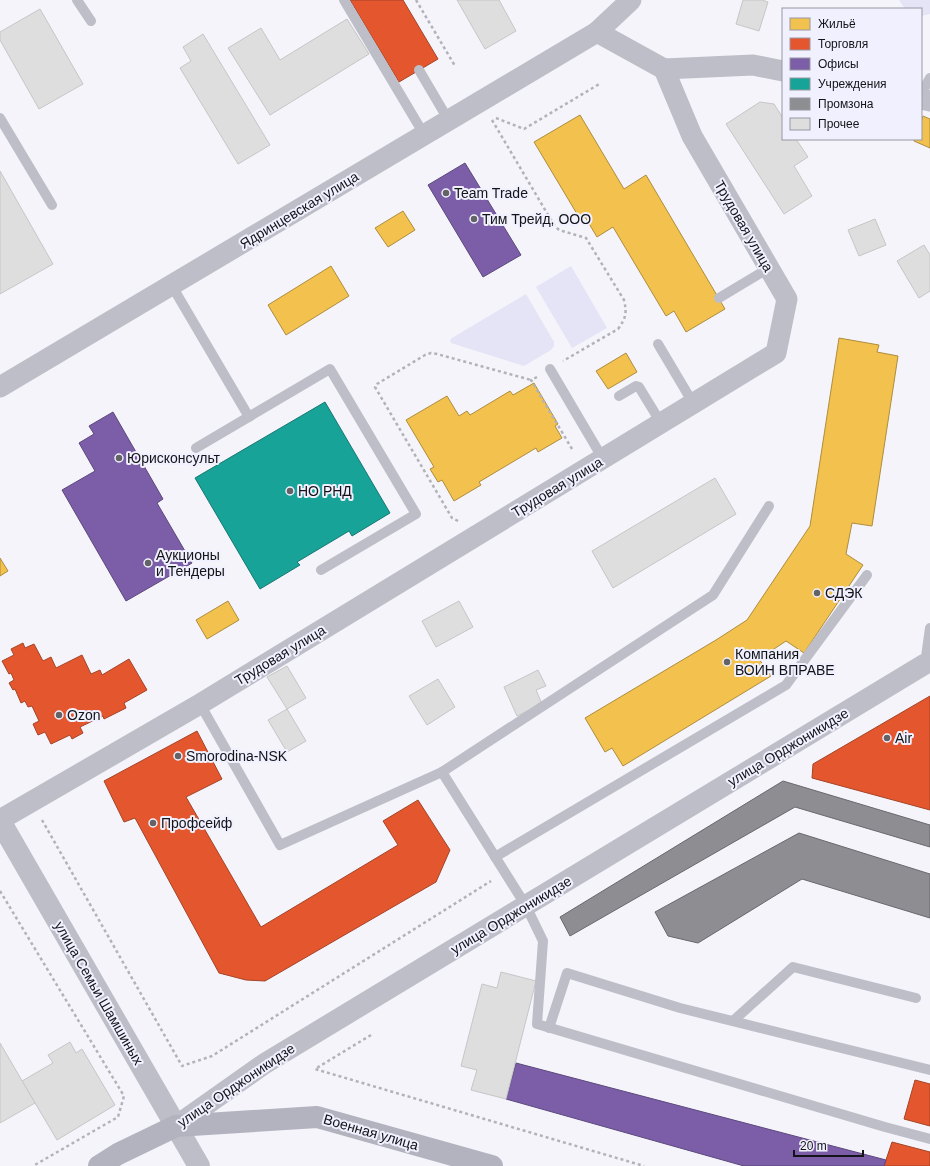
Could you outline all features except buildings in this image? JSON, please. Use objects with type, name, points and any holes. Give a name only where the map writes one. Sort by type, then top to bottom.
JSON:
[{"type":"main road","name":"Военная улица","points":[[176,1126],[318,1117],[492,1166]]},
{"type":"main road","name":"улица Орджоникидзе","points":[[99,1166],[118,1154],[176,1126]]},
{"type":"street","name":"Ядринцевская улица","points":[[0,388],[425,136],[597,32],[631,0]]},
{"type":"street","points":[[597,32],[664,69],[753,65],[782,71]]},
{"type":"street","name":"Трудовая улица","points":[[0,820],[200,704],[776,353],[787,300],[692,136],[664,69]]},
{"type":"street","name":"улица Орджоникидзе","points":[[176,1126],[264,1064],[925,664]]},
{"type":"street","name":"улица Семьи Шамшиных","points":[[0,820],[199,1166]]},
{"type":"lane","points":[[77,0],[91,21]]},
{"type":"lane","points":[[344,0],[425,136]]},
{"type":"lane","points":[[419,70],[449,121]]},
{"type":"lane","points":[[922,92],[930,78]]},
{"type":"lane","points":[[0,118],[52,205]]},
{"type":"lane","points":[[719,298],[769,268]]},
{"type":"lane","points":[[172,286],[249,417]]},
{"type":"lane","points":[[658,344],[693,403]]},
{"type":"lane","points":[[196,448],[330,369],[416,514],[321,570]]},
{"type":"lane","points":[[550,369],[603,459]]},
{"type":"lane","points":[[619,396],[636,386],[639,387],[661,423]]},
{"type":"lane","points":[[200,704],[280,844],[442,772],[713,595],[769,506]]},
{"type":"lane","points":[[495,856],[786,685],[867,575]]},
{"type":"lane","points":[[925,664],[930,628]]},
{"type":"lane","points":[[442,772],[526,906],[543,941],[537,1024],[930,1139]]},
{"type":"lane","points":[[732,1022],[793,967],[916,998]]},
{"type":"lane","points":[[549,1028],[567,973],[680,1008],[732,1022],[930,1070]]},
{"type":"path","points":[[416,0],[455,66]]},
{"type":"path","points":[[531,380],[618,329],[624,321],[626,311],[624,300],[589,241],[586,238],[559,230],[554,225],[490,116],[524,129],[601,83]]},
{"type":"path","points":[[458,521],[452,518],[375,387],[377,384],[425,355],[432,353],[531,380],[572,449]]},
{"type":"path","points":[[31,802],[182,1066],[212,1056],[505,872]]},
{"type":"path","points":[[0,891],[124,1096],[118,1117],[33,1166]]},
{"type":"path","points":[[371,1035],[315,1069],[644,1166]]},
{"type":"shaded area","points":[[899,0],[930,0],[930,14],[922,16],[922,8],[904,8]]},
{"type":"shaded area","points":[[571,266],[607,328],[572,348],[536,287]]},
{"type":"shaded area","points":[[526,294],[554,342],[554,346],[551,350],[524,366],[451,343],[450,340],[452,338]]},
{"type":"place","name":"Team Trade","points":[[446,193]]},
{"type":"place","name":"Тим Трейд, ООО","points":[[474,219]]},
{"type":"place","name":"Юрисконсульт","points":[[119,458]]},
{"type":"place","name":"НО РНД","points":[[290,491]]},
{"type":"place","name":"Аукционы и Тендеры","points":[[148,563]]},
{"type":"place","name":"СДЭК","points":[[817,593]]},
{"type":"place","name":"Компания ВОИН ВПРАВЕ","points":[[727,662]]},
{"type":"place","name":"Ozon","points":[[59,715]]},
{"type":"place","name":"Air","points":[[887,738]]},
{"type":"place","name":"Smorodina-NSK","points":[[178,756]]},
{"type":"place","name":"Профсейф","points":[[153,823]]}]
